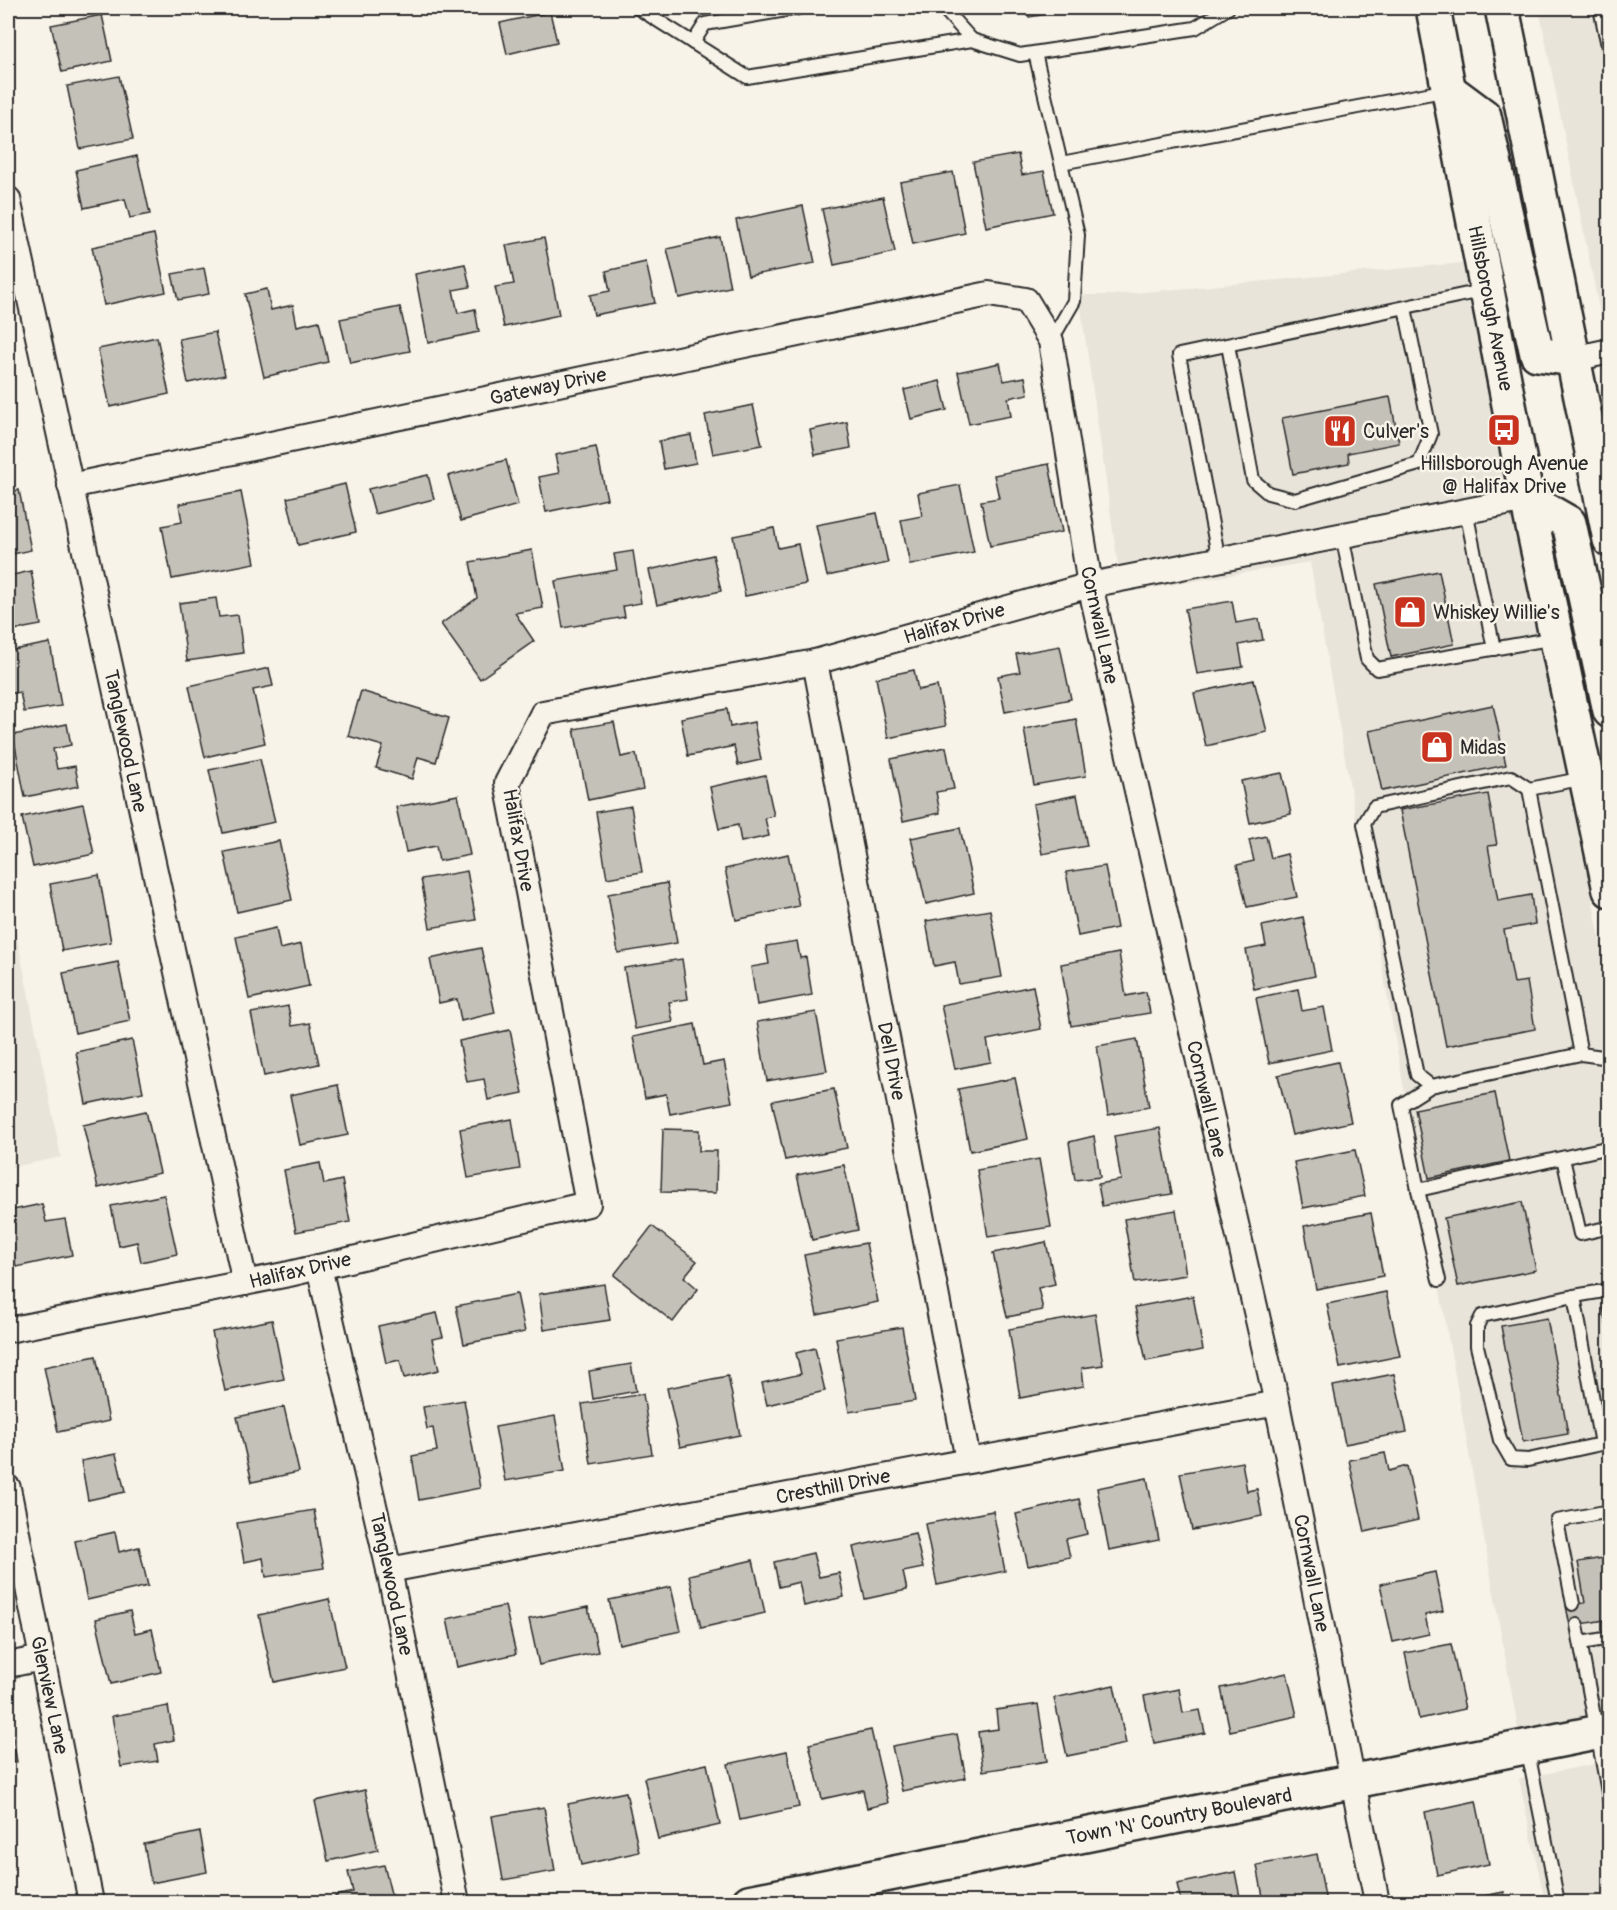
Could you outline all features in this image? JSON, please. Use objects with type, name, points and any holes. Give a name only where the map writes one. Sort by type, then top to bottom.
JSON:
[{"type":"main road","name":"Hillsborough Avenue","points":[[1433,8],[1527,499],[1608,873]]},
{"type":"main road","points":[[1502,8],[1608,525]]},
{"type":"main road","points":[[1449,90],[1484,116],[1537,354],[1573,359]]},
{"type":"main road","points":[[1527,499],[1569,523],[1610,711]]},
{"type":"main road","name":"Town 'N' Country Boulevard","points":[[749,1902],[1602,1731]]},
{"type":"street","name":"Tanglewood Lane","points":[[8,199],[245,1283]]},
{"type":"street","name":"Gateway Drive","points":[[70,486],[989,294],[1026,300]]},
{"type":"street","name":"Cornwall Lane","points":[[1026,300],[1051,340],[1090,585],[1277,1403],[1377,1902]]},
{"type":"street","points":[[1573,359],[1610,351]]},
{"type":"street","name":"Halifax Drive","points":[[8,1330],[245,1283],[588,1204],[507,783],[543,713],[815,662],[1090,585],[1527,499]]},
{"type":"street","name":"Dell Drive","points":[[815,662],[968,1460]]},
{"type":"street","name":"Tanglewood Lane","points":[[318,1267],[389,1570],[457,1902]]},
{"type":"street","name":"Cresthill Drive","points":[[389,1570],[1277,1403]]},
{"type":"street","name":"Glenview Lane","points":[[8,1488],[91,1902]]},
{"type":"street","points":[[8,1665],[42,1658]]},
{"type":"lane","points":[[638,8],[747,77],[972,40],[1020,55],[1035,53],[1195,28],[1228,8]]},
{"type":"lane","points":[[693,43],[705,24],[798,8]]},
{"type":"lane","points":[[943,8],[972,40]]},
{"type":"lane","points":[[1600,8],[1607,32],[1610,55]]},
{"type":"lane","points":[[1035,53],[1078,235],[1074,301],[1051,340]]},
{"type":"lane","points":[[1061,163],[1449,90]]},
{"type":"lane","points":[[1219,560],[1179,355],[1488,290]]},
{"type":"lane","points":[[1227,345],[1253,480],[1268,494],[1295,500],[1419,464],[1431,434],[1405,308]]},
{"type":"lane","points":[[1466,511],[1494,649]]},
{"type":"lane","points":[[1342,535],[1367,659],[1377,669],[1556,638]]},
{"type":"lane","points":[[1431,1086],[1417,1075],[1364,825],[1374,807],[1511,777],[1529,789],[1586,778]]},
{"type":"lane","points":[[1529,789],[1581,1054]]},
{"type":"lane","points":[[1439,1280],[1401,1105],[1431,1086],[1581,1054],[1610,1058]]},
{"type":"lane","points":[[1418,1190],[1610,1147]]},
{"type":"lane","points":[[1563,1158],[1580,1234],[1610,1227]]},
{"type":"lane","points":[[1574,1296],[1605,1443],[1528,1460],[1511,1459],[1500,1440],[1477,1346],[1477,1326],[1482,1316],[1574,1296],[1610,1290]]},
{"type":"lane","points":[[1573,1605],[1557,1521],[1610,1511]]},
{"type":"lane","points":[[1577,1625],[1602,1731],[1610,1803]]},
{"type":"lane","points":[[1581,1643],[1610,1638]]},
{"type":"lane","points":[[1527,1746],[1558,1902]]},
{"type":"shaded area","points":[[1539,8],[1609,8],[1610,337],[1605,338]]},
{"type":"shaded area","points":[[1462,263],[1508,489],[1118,565],[1079,295],[1112,295]]},
{"type":"shaded area","points":[[1514,516],[1609,982],[1609,1715],[1519,1734],[1310,562],[1122,593]]},
{"type":"shaded area","points":[[8,892],[61,1157],[8,1168]]},
{"type":"shaded area","points":[[1609,1761],[1609,1902],[1545,1902],[1519,1779]]},
{"type":"building","points":[[1015,8],[1053,8],[1054,13],[1029,17]]},
{"type":"building","points":[[550,12],[557,42],[507,54],[500,23]]},
{"type":"building","points":[[102,15],[112,61],[62,72],[51,25]]},
{"type":"building","points":[[119,76],[133,139],[80,149],[67,86]]},
{"type":"building","points":[[1018,154],[1022,175],[1044,171],[1053,213],[986,227],[973,162]]},
{"type":"building","points":[[137,156],[150,214],[130,218],[125,199],[84,208],[76,170]]},
{"type":"building","points":[[953,172],[965,233],[913,244],[900,182]]},
{"type":"building","points":[[883,197],[895,252],[834,265],[822,209]]},
{"type":"building","points":[[803,206],[815,263],[748,276],[736,220]]},
{"type":"building","points":[[154,234],[166,292],[104,305],[92,247]]},
{"type":"building","points":[[720,237],[730,287],[679,298],[667,249]]},
{"type":"building","points":[[544,238],[559,315],[504,327],[495,287],[514,284],[506,245]]},
{"type":"building","points":[[646,262],[655,303],[594,315],[590,295],[610,291],[606,271]]},
{"type":"building","points":[[465,264],[470,287],[453,290],[458,313],[475,309],[479,332],[428,343],[415,274]]},
{"type":"building","points":[[204,268],[209,294],[178,300],[172,274]]},
{"type":"building","points":[[267,289],[271,310],[293,305],[297,326],[319,321],[328,362],[264,377],[245,294]]},
{"type":"building","points":[[400,307],[410,351],[350,363],[340,319]]},
{"type":"building","points":[[215,332],[225,375],[188,383],[179,339]]},
{"type":"building","points":[[157,337],[169,394],[110,407],[98,349]]},
{"type":"building","points":[[1000,363],[1004,381],[1025,377],[1028,394],[1008,398],[1011,416],[969,424],[958,372]]},
{"type":"building","points":[[940,381],[947,410],[911,419],[904,390]]},
{"type":"building","name":"Culver's","points":[[1390,397],[1399,443],[1348,453],[1349,463],[1293,474],[1282,418]]},
{"type":"building","points":[[753,405],[762,445],[713,454],[705,415]]},
{"type":"building","points":[[847,422],[851,448],[815,455],[810,430]]},
{"type":"building","points":[[691,435],[696,463],[664,469],[659,441]]},
{"type":"building","points":[[8,442],[13,474],[8,475]]},
{"type":"building","points":[[596,447],[607,499],[546,512],[539,477],[559,473],[555,455]]},
{"type":"building","points":[[506,460],[518,505],[461,521],[448,476]]},
{"type":"building","points":[[1049,464],[1062,532],[990,546],[981,501],[999,498],[994,475]]},
{"type":"building","points":[[428,475],[434,499],[375,514],[368,489]]},
{"type":"building","points":[[345,484],[356,532],[298,545],[287,498]]},
{"type":"building","points":[[960,485],[974,552],[910,565],[901,520],[922,516],[918,493]]},
{"type":"building","points":[[19,490],[31,550],[8,555],[8,493]]},
{"type":"building","points":[[241,492],[255,563],[172,579],[162,526],[182,522],[179,504]]},
{"type":"building","points":[[877,513],[888,563],[827,576],[816,525]]},
{"type":"building","points":[[774,528],[778,548],[798,544],[806,584],[745,596],[733,536]]},
{"type":"building","points":[[532,550],[543,608],[515,613],[534,641],[480,679],[441,624],[477,598],[470,562]]},
{"type":"building","points":[[633,551],[641,603],[623,606],[625,617],[563,628],[555,581],[617,570],[614,554]]},
{"type":"building","points":[[713,555],[721,591],[657,605],[649,570]]},
{"type":"building","points":[[31,571],[41,625],[8,631],[8,576]]},
{"type":"building","points":[[1439,571],[1454,644],[1391,657],[1376,584]]},
{"type":"building","points":[[216,598],[219,617],[238,615],[243,653],[187,661],[179,603]]},
{"type":"building","points":[[1232,601],[1236,623],[1259,619],[1263,640],[1239,645],[1243,667],[1197,674],[1185,609]]},
{"type":"building","points":[[50,643],[61,706],[24,712],[20,692],[8,694],[8,651]]},
{"type":"building","points":[[1060,646],[1071,699],[1005,712],[998,676],[1020,672],[1016,654]]},
{"type":"building","points":[[269,668],[273,686],[253,690],[265,743],[205,757],[189,686]]},
{"type":"building","points":[[914,670],[918,690],[937,686],[946,726],[888,738],[876,678]]},
{"type":"building","points":[[1254,680],[1267,732],[1206,746],[1194,693]]},
{"type":"building","points":[[361,691],[449,718],[436,762],[418,757],[412,779],[376,768],[383,746],[348,736]]},
{"type":"building","points":[[1493,705],[1506,765],[1382,791],[1369,731]]},
{"type":"building","points":[[727,709],[730,727],[754,722],[761,760],[738,765],[734,746],[688,756],[681,718]]},
{"type":"building","points":[[1076,719],[1086,776],[1034,785],[1024,729]]},
{"type":"building","points":[[614,722],[621,757],[636,754],[643,789],[588,800],[574,729]]},
{"type":"building","points":[[67,724],[71,745],[53,749],[57,769],[75,766],[79,786],[25,797],[13,735]]},
{"type":"building","points":[[946,747],[954,789],[936,792],[940,813],[903,821],[891,759]]},
{"type":"building","points":[[260,759],[275,822],[223,833],[209,770]]},
{"type":"building","points":[[1282,773],[1291,814],[1250,823],[1241,781]]},
{"type":"building","points":[[765,775],[774,816],[765,818],[769,836],[741,842],[738,825],[719,829],[710,787]]},
{"type":"building","points":[[1488,794],[1497,845],[1488,846],[1498,901],[1531,895],[1535,924],[1504,930],[1514,983],[1527,981],[1535,1029],[1446,1046],[1400,810]]},
{"type":"building","points":[[458,795],[470,855],[439,861],[436,846],[406,852],[396,807]]},
{"type":"building","points":[[1077,795],[1087,846],[1042,854],[1033,804]]},
{"type":"building","points":[[83,804],[94,854],[33,867],[22,817]]},
{"type":"building","points":[[631,806],[642,872],[607,878],[596,812]]},
{"type":"building","points":[[960,828],[974,893],[926,904],[911,838]]},
{"type":"building","points":[[1266,836],[1271,858],[1287,854],[1297,897],[1247,907],[1237,865],[1254,861],[1249,840]]},
{"type":"building","points":[[279,841],[292,900],[237,912],[224,852]]},
{"type":"building","points":[[788,854],[799,906],[736,920],[725,869]]},
{"type":"building","points":[[1105,866],[1117,928],[1078,936],[1066,872]]},
{"type":"building","points":[[467,871],[476,920],[430,928],[421,879]]},
{"type":"building","points":[[99,875],[111,942],[62,951],[50,884]]},
{"type":"building","points":[[667,883],[677,943],[618,953],[608,894]]},
{"type":"building","points":[[990,910],[1002,977],[959,984],[955,962],[934,966],[926,921]]},
{"type":"building","points":[[1303,917],[1315,976],[1254,989],[1246,950],[1266,946],[1262,926]]},
{"type":"building","points":[[276,928],[280,949],[301,944],[309,986],[249,999],[236,937]]},
{"type":"building","points":[[797,941],[800,958],[806,957],[812,995],[757,1005],[751,967],[769,964],[766,946]]},
{"type":"building","points":[[481,948],[495,1013],[461,1021],[457,999],[439,1003],[430,959]]},
{"type":"building","points":[[1119,953],[1126,996],[1146,992],[1150,1013],[1071,1026],[1061,964]]},
{"type":"building","points":[[682,959],[688,999],[669,1002],[673,1022],[635,1029],[624,968]]},
{"type":"building","points":[[118,962],[130,1021],[75,1033],[63,973]]},
{"type":"building","points":[[1033,986],[1041,1029],[987,1040],[991,1062],[955,1069],[941,1005]]},
{"type":"building","points":[[1298,989],[1302,1011],[1324,1007],[1332,1050],[1269,1063],[1256,998]]},
{"type":"building","points":[[288,1006],[292,1026],[310,1023],[319,1064],[264,1076],[251,1013]]},
{"type":"building","points":[[816,1012],[827,1071],[767,1081],[757,1022]]},
{"type":"building","points":[[695,1024],[703,1065],[724,1061],[732,1102],[670,1114],[666,1094],[645,1098],[633,1037]]},
{"type":"building","points":[[510,1030],[523,1093],[488,1100],[484,1079],[467,1082],[459,1041]]},
{"type":"building","points":[[1137,1039],[1149,1107],[1108,1115],[1097,1046]]},
{"type":"building","points":[[132,1040],[143,1092],[86,1104],[76,1052]]},
{"type":"building","points":[[1338,1062],[1351,1122],[1292,1135],[1278,1075]]},
{"type":"building","points":[[1015,1078],[1028,1139],[970,1151],[958,1089]]},
{"type":"building","points":[[338,1085],[348,1135],[300,1145],[290,1095]]},
{"type":"building","points":[[834,1089],[847,1148],[785,1160],[772,1101]]},
{"type":"building","points":[[1495,1093],[1509,1161],[1429,1178],[1415,1109]]},
{"type":"building","points":[[146,1111],[160,1173],[98,1188],[83,1125]]},
{"type":"building","points":[[512,1119],[520,1169],[468,1178],[460,1129]]},
{"type":"building","points":[[1160,1128],[1172,1194],[1102,1206],[1098,1184],[1121,1180],[1114,1136]]},
{"type":"building","points":[[663,1129],[699,1130],[699,1151],[717,1151],[716,1193],[661,1192]]},
{"type":"building","points":[[1094,1136],[1100,1177],[1075,1180],[1069,1142]]},
{"type":"building","points":[[1355,1150],[1365,1196],[1303,1208],[1294,1162]]},
{"type":"building","points":[[1039,1159],[1051,1227],[988,1237],[977,1170]]},
{"type":"building","points":[[320,1163],[324,1184],[342,1180],[350,1222],[296,1232],[284,1170]]},
{"type":"building","points":[[844,1165],[858,1230],[812,1240],[797,1175]]},
{"type":"building","points":[[164,1195],[177,1254],[141,1262],[137,1242],[119,1246],[111,1206]]},
{"type":"building","points":[[1522,1202],[1536,1270],[1458,1286],[1444,1218]]},
{"type":"building","points":[[42,1204],[46,1222],[65,1219],[72,1255],[16,1267],[8,1227],[8,1211]]},
{"type":"building","points":[[1176,1210],[1186,1275],[1135,1283],[1124,1219]]},
{"type":"building","points":[[1371,1213],[1383,1276],[1316,1289],[1304,1226]]},
{"type":"building","points":[[652,1226],[697,1261],[684,1277],[698,1289],[673,1322],[614,1275]]},
{"type":"building","points":[[1046,1242],[1055,1284],[1038,1288],[1043,1310],[1007,1317],[993,1253]]},
{"type":"building","points":[[866,1243],[878,1302],[817,1315],[804,1255]]},
{"type":"building","points":[[604,1284],[610,1320],[544,1330],[539,1294]]},
{"type":"building","points":[[1386,1292],[1400,1356],[1340,1368],[1327,1304]]},
{"type":"building","points":[[517,1294],[525,1332],[464,1344],[456,1306]]},
{"type":"building","points":[[1193,1296],[1203,1350],[1146,1361],[1135,1307]]},
{"type":"building","points":[[1610,1308],[1610,1341],[1603,1309]]},
{"type":"building","points":[[437,1313],[443,1337],[432,1339],[439,1370],[404,1378],[400,1360],[386,1363],[378,1326]]},
{"type":"building","points":[[1095,1314],[1103,1365],[1082,1368],[1084,1386],[1020,1398],[1009,1329]]},
{"type":"building","points":[[1547,1318],[1568,1434],[1523,1442],[1501,1326]]},
{"type":"building","points":[[272,1320],[284,1379],[225,1391],[212,1332]]},
{"type":"building","points":[[902,1327],[915,1401],[849,1412],[836,1338]]},
{"type":"building","points":[[815,1348],[825,1391],[767,1405],[762,1383],[801,1374],[796,1353]]},
{"type":"building","points":[[96,1356],[109,1421],[58,1432],[44,1367]]},
{"type":"building","points":[[631,1364],[636,1391],[593,1399],[589,1371]]},
{"type":"building","points":[[1394,1374],[1407,1432],[1345,1444],[1333,1386]]},
{"type":"building","points":[[728,1376],[740,1435],[680,1447],[667,1388]]},
{"type":"building","points":[[643,1394],[652,1454],[591,1464],[582,1404]]},
{"type":"building","points":[[464,1400],[480,1488],[419,1500],[412,1456],[437,1451],[433,1428],[427,1429],[423,1407]]},
{"type":"building","points":[[284,1407],[299,1472],[252,1482],[237,1417]]},
{"type":"building","points":[[555,1416],[565,1471],[505,1481],[495,1427]]},
{"type":"building","points":[[1385,1453],[1389,1471],[1407,1466],[1418,1520],[1365,1532],[1349,1460]]},
{"type":"building","points":[[116,1454],[125,1492],[88,1500],[81,1461]]},
{"type":"building","points":[[1242,1462],[1247,1491],[1257,1489],[1262,1516],[1192,1530],[1180,1473]]},
{"type":"building","points":[[1147,1478],[1159,1540],[1109,1550],[1097,1488]]},
{"type":"building","points":[[1079,1499],[1087,1534],[1066,1539],[1070,1557],[1028,1566],[1016,1514]]},
{"type":"building","points":[[314,1510],[324,1568],[266,1577],[263,1558],[244,1562],[237,1523]]},
{"type":"building","points":[[993,1511],[1005,1571],[937,1585],[925,1524]]},
{"type":"building","points":[[115,1532],[119,1552],[139,1547],[148,1586],[87,1600],[75,1541]]},
{"type":"building","points":[[915,1533],[923,1568],[903,1572],[907,1590],[865,1599],[853,1547]]},
{"type":"building","points":[[813,1553],[819,1577],[839,1573],[844,1597],[804,1606],[799,1582],[779,1587],[774,1562]]},
{"type":"building","points":[[1610,1557],[1610,1619],[1570,1626],[1566,1606],[1585,1603],[1578,1562]]},
{"type":"building","points":[[753,1560],[765,1613],[701,1628],[689,1575]]},
{"type":"building","points":[[1435,1572],[1443,1611],[1425,1615],[1429,1634],[1393,1642],[1380,1584]]},
{"type":"building","points":[[671,1587],[681,1631],[619,1644],[609,1600]]},
{"type":"building","points":[[329,1599],[345,1667],[274,1682],[259,1615]]},
{"type":"building","points":[[505,1606],[516,1654],[457,1667],[447,1619]]},
{"type":"building","points":[[588,1607],[598,1652],[539,1665],[529,1619]]},
{"type":"building","points":[[130,1611],[135,1633],[152,1629],[161,1672],[111,1684],[96,1619]]},
{"type":"building","points":[[1451,1644],[1465,1709],[1419,1719],[1405,1653]]},
{"type":"building","points":[[1287,1673],[1297,1716],[1230,1731],[1221,1688]]},
{"type":"building","points":[[1114,1685],[1126,1744],[1067,1756],[1054,1698]]},
{"type":"building","points":[[1179,1689],[1183,1713],[1200,1710],[1205,1733],[1154,1743],[1144,1696]]},
{"type":"building","points":[[1038,1704],[1047,1761],[983,1771],[978,1732],[998,1729],[996,1710]]},
{"type":"building","points":[[168,1706],[174,1740],[155,1744],[158,1761],[121,1767],[112,1716]]},
{"type":"building","points":[[8,1708],[17,1762],[8,1764]]},
{"type":"building","points":[[871,1730],[888,1803],[867,1808],[863,1790],[822,1799],[809,1744]]},
{"type":"building","points":[[957,1734],[966,1778],[902,1791],[892,1746]]},
{"type":"building","points":[[787,1751],[799,1807],[740,1820],[728,1764]]},
{"type":"building","points":[[707,1764],[720,1825],[658,1839],[644,1778]]},
{"type":"building","points":[[365,1790],[378,1850],[328,1861],[315,1801]]},
{"type":"building","points":[[626,1792],[639,1852],[581,1865],[568,1804]]},
{"type":"building","points":[[1476,1801],[1489,1864],[1437,1875],[1425,1812]]},
{"type":"building","points":[[544,1807],[555,1871],[503,1880],[492,1816]]},
{"type":"building","points":[[200,1832],[207,1872],[151,1883],[144,1844]]},
{"type":"building","points":[[1317,1854],[1326,1902],[1264,1902],[1257,1865]]},
{"type":"building","points":[[384,1865],[393,1902],[337,1902],[335,1896],[353,1892],[348,1872]]},
{"type":"building","points":[[1235,1872],[1241,1902],[1181,1902],[1177,1884]]},
{"type":"building","points":[[1504,1892],[1506,1902],[1454,1902]]},
{"type":"place","name":"Hillsborough Avenue @ Halifax Drive","points":[[1504,430]]},
{"type":"place","name":"Culver's","points":[[1340,431]]},
{"type":"place","name":"Whiskey Willie's","points":[[1410,612]]},
{"type":"place","name":"Midas","points":[[1437,747]]}]
